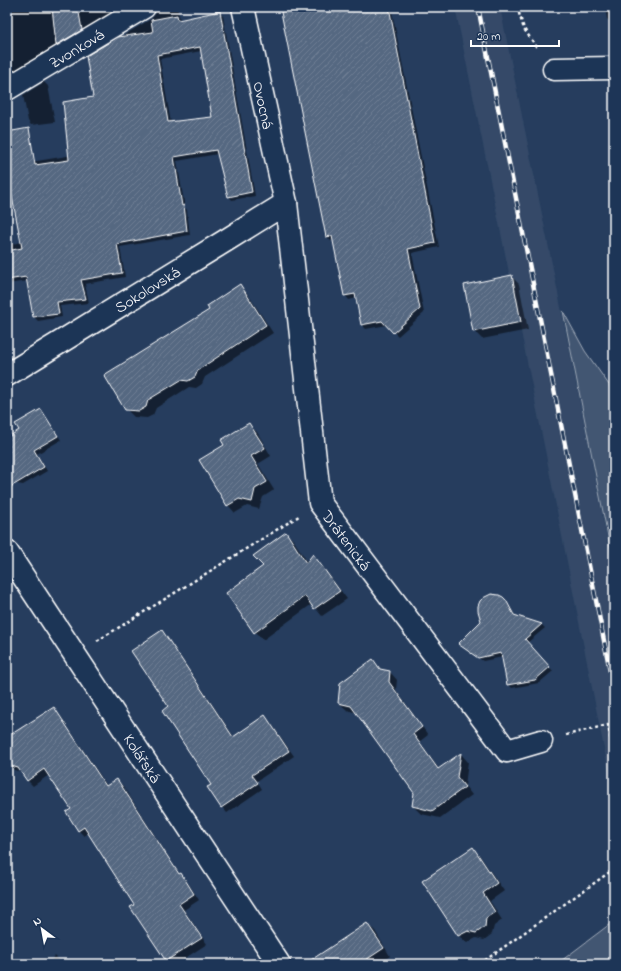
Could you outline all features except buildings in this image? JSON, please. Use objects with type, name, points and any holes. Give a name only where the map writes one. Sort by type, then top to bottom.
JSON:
[{"type":"street","name":"Zvonková","points":[[7,89],[144,7]]},
{"type":"street","name":"Ovocná","points":[[243,7],[286,203]]},
{"type":"street","points":[[554,69],[614,68]]},
{"type":"street","name":"Sokolovská","points":[[7,375],[286,203]]},
{"type":"street","name":"Drátenická","points":[[286,203],[320,503],[507,751],[541,741]]},
{"type":"street","name":"Kolářská","points":[[7,552],[279,964]]},
{"type":"path","points":[[517,7],[524,29],[538,50],[554,58],[554,69]]},
{"type":"path","points":[[75,654],[320,503]]},
{"type":"path","points":[[541,741],[608,725],[614,755]]},
{"type":"path","points":[[480,964],[614,869]]},
{"type":"shaded area","points":[[455,7],[500,7],[586,431],[614,573],[614,799],[543,440]]},
{"type":"shaded area","points":[[563,311],[585,351],[614,392],[614,567]]},
{"type":"shaded area","points":[[614,921],[614,964],[557,964]]},
{"type":"railway","points":[[478,7],[614,691]]}]
